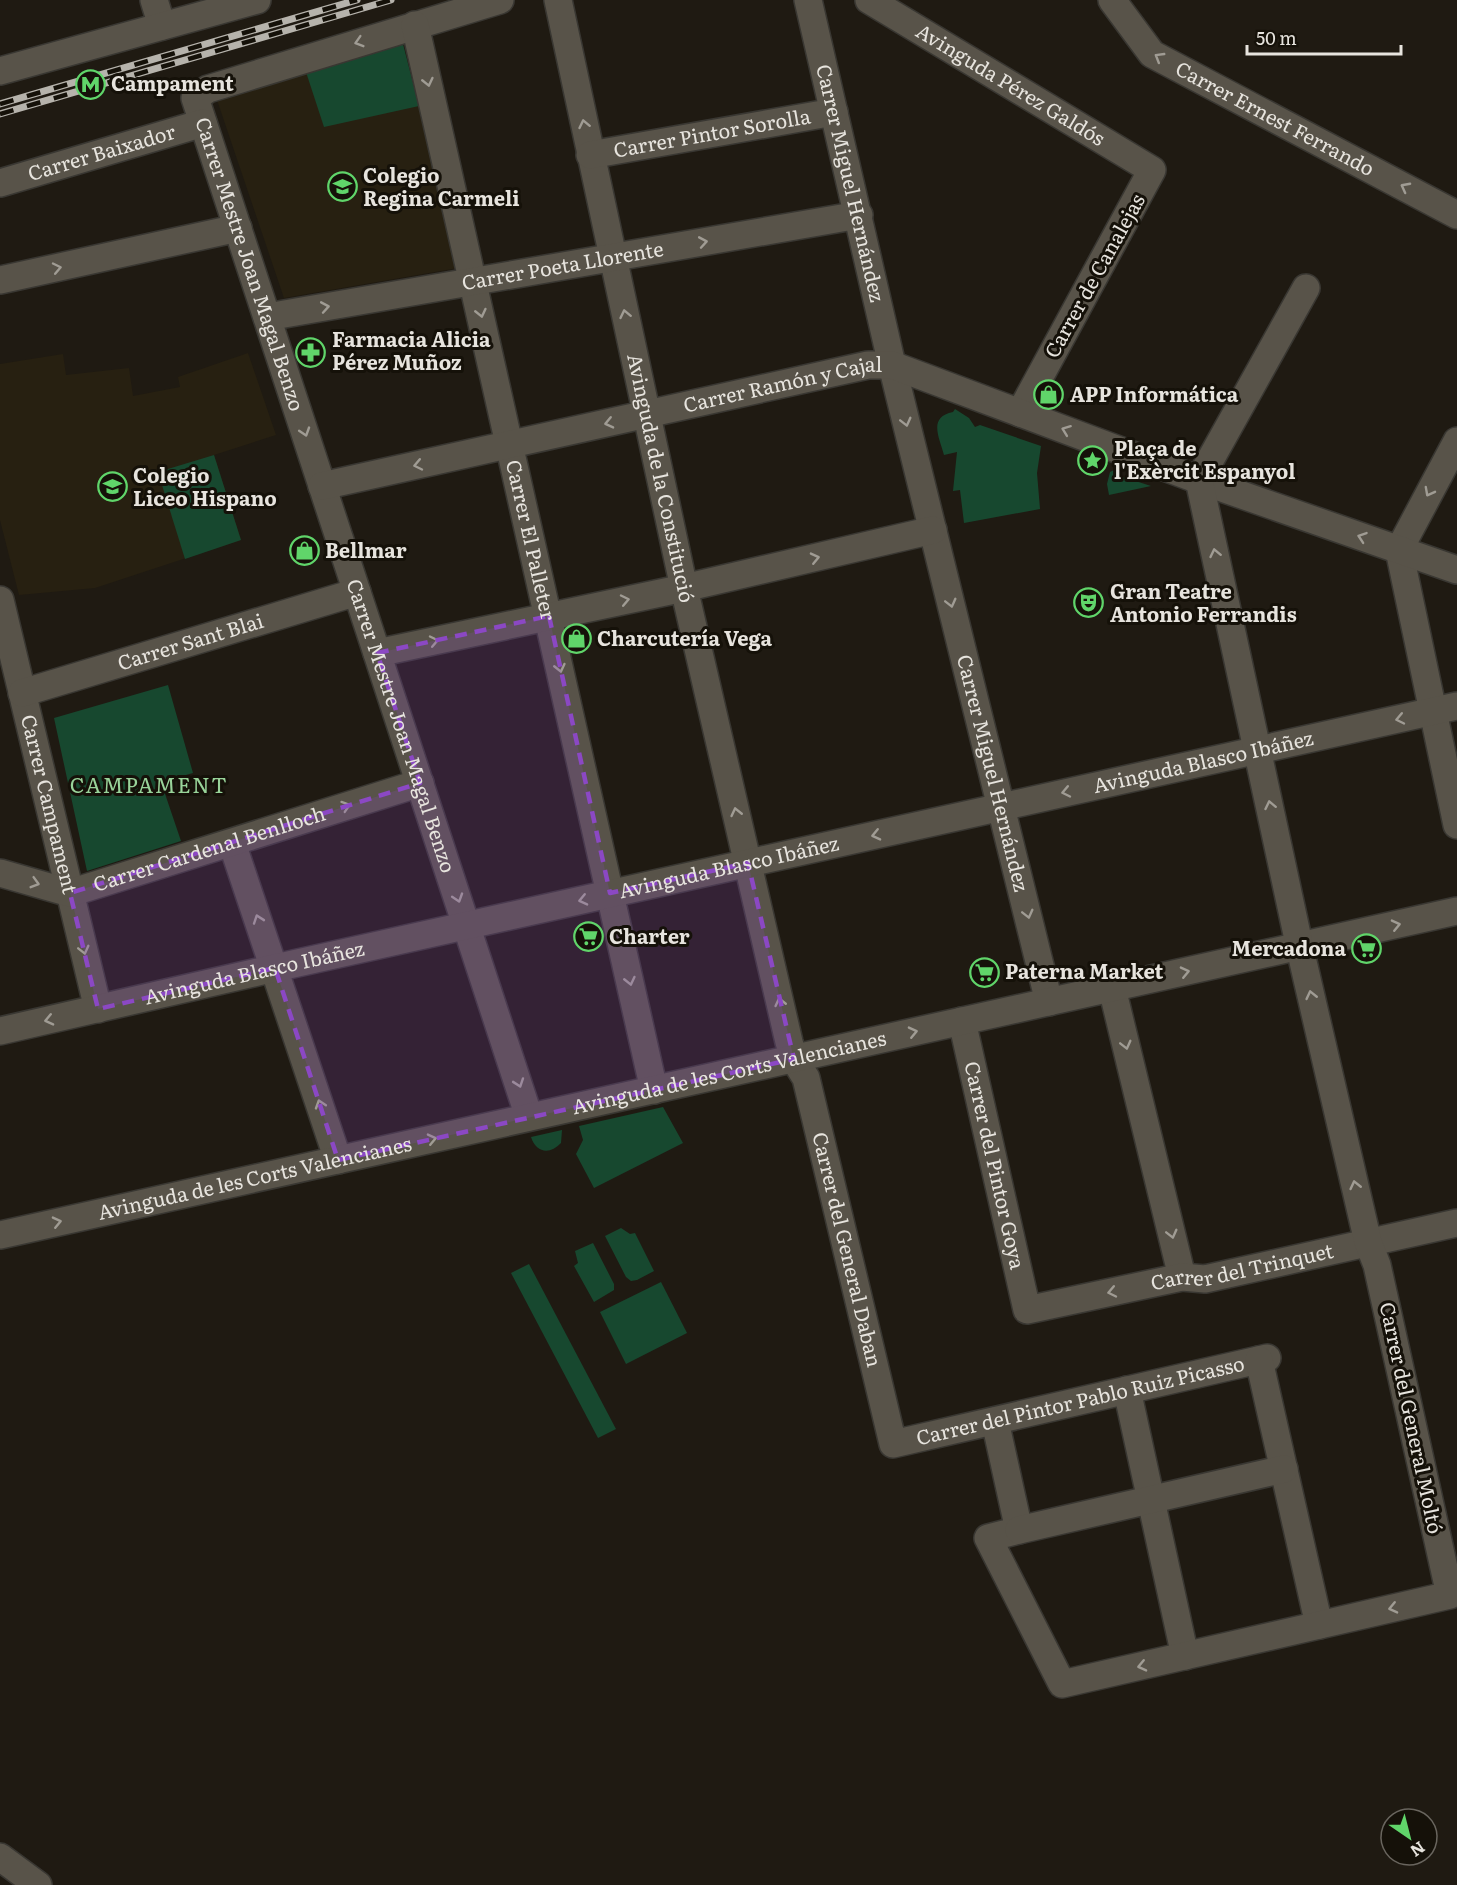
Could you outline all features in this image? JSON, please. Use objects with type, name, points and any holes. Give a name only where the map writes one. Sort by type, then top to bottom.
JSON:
[{"type":"street","points":[[154,0],[162,26]]},
{"type":"street","points":[[0,71],[257,0]]},
{"type":"street","name":"Carrer Baixador","points":[[0,183],[199,110],[208,89],[500,0]]},
{"type":"street","name":"Avinguda de la Constitució","points":[[558,0],[684,588],[794,1059]]},
{"type":"street","name":"Carrer Miguel Hernández","points":[[808,0],[892,365]]},
{"type":"street","name":"Avinguda Pérez Galdós","points":[[869,0],[1152,170]]},
{"type":"street","name":"Carrer Ernest Ferrando","points":[[1112,0],[1152,54],[1457,215]]},
{"type":"street","name":"Carrer El Palleter","points":[[415,25],[654,1090]]},
{"type":"street","name":"Carrer Mestre Joan Magal Benzo","points":[[199,110],[529,1116]]},
{"type":"street","name":"Carrer Pintor Sorolla","points":[[590,155],[834,112]]},
{"type":"street","name":"Carrer de Canalejas","points":[[1020,413],[1152,170]]},
{"type":"street","name":"Carrer Poeta Llorente","points":[[267,317],[859,215]]},
{"type":"street","points":[[0,280],[238,228]]},
{"type":"street","points":[[1200,480],[1306,288]]},
{"type":"street","name":"Carrer Ramón y Cajal","points":[[322,486],[868,365],[892,365]]},
{"type":"street","points":[[892,365],[1200,480],[1457,570]]},
{"type":"street","points":[[377,653],[935,538],[892,365]]},
{"type":"street","points":[[1457,441],[1399,550],[1445,709],[1457,825]]},
{"type":"street","name":"Carrer del General Moltó","points":[[1200,480],[1299,946],[1368,1242],[1377,1265],[1450,1595],[1318,1625]]},
{"type":"street","name":"Carrer Miguel Hernández","points":[[935,538],[1049,1002]]},
{"type":"street","name":"Carrer Sant Blai","points":[[22,693],[357,592]]},
{"type":"street","name":"Carrer Campament","points":[[0,600],[98,1009]]},
{"type":"street","name":"Avinguda Blasco Ibáñez","points":[[0,1030],[1445,709]]},
{"type":"street","name":"Carrer Cardenal Benlloch","points":[[0,873],[70,893],[420,783]]},
{"type":"street","points":[[232,843],[338,1160]]},
{"type":"street","name":"Avinguda de les Corts Valencianes","points":[[0,1235],[1457,911]]},
{"type":"street","points":[[1112,988],[1182,1277]]},
{"type":"street","name":"Carrer del Pintor Goya","points":[[962,1021],[1027,1310]]},
{"type":"street","name":"Carrer del General Daban","points":[[794,1059],[806,1078],[893,1444]]},
{"type":"street","name":"Carrer del Trinquet","points":[[1027,1310],[1182,1277],[1204,1279],[1457,1223]]},
{"type":"street","name":"Carrer del Pintor Pablo Ruiz Picasso","points":[[893,1444],[1263,1359],[1284,1469]]},
{"type":"street","points":[[1127,1390],[1185,1656]]},
{"type":"street","points":[[995,1421],[1019,1530]]},
{"type":"street","points":[[1284,1469],[1318,1625],[1062,1683],[988,1538],[1284,1469]]},
{"type":"street","points":[[0,1857],[38,1885]]},
{"type":"highlighted area","points":[[549,616],[610,893],[748,863],[794,1059],[338,1160],[275,968],[98,1009],[70,893],[420,783],[377,653]]},
{"type":"shaded area","name":"Colegio Regina Carmeli","points":[[403,44],[458,268],[284,298],[216,97]]},
{"type":"shaded area","name":"Colegio Liceo Hispano","points":[[248,353],[276,435],[214,455],[241,540],[95,588],[19,595],[0,520],[0,364],[63,354],[66,375],[129,368],[133,396],[180,387],[178,377]]},
{"type":"green space","points":[[403,44],[419,106],[324,127],[306,72]]},
{"type":"green space","points":[[955,409],[969,418],[975,427],[980,425],[1041,446],[1037,473],[1040,509],[964,523],[960,490],[953,491],[957,452],[944,455],[937,429],[940,418]]},
{"type":"green space","points":[[214,455],[241,540],[185,559],[158,472]]},
{"type":"green space","points":[[1117,470],[1120,476],[1151,486],[1109,495],[1107,484],[1110,472]]},
{"type":"green space","points":[[168,685],[193,773],[161,782],[181,841],[87,871],[54,718]]},
{"type":"green space","points":[[663,1107],[683,1143],[594,1188],[576,1154],[583,1140],[579,1126]]},
{"type":"green space","points":[[562,1130],[561,1143],[548,1151],[536,1146],[531,1137]]},
{"type":"green space","points":[[621,1228],[630,1234],[635,1233],[654,1271],[637,1280],[631,1281],[626,1277],[605,1236]]},
{"type":"green space","points":[[593,1243],[614,1284],[614,1290],[594,1302],[574,1266],[578,1263],[575,1251]]},
{"type":"green space","points":[[529,1264],[616,1429],[598,1438],[511,1273]]},
{"type":"green space","points":[[661,1282],[687,1333],[626,1364],[600,1312]]},
{"type":"railway","points":[[0,104],[357,0]]},
{"type":"railway","points":[[0,114],[391,0]]},
{"type":"place","name":"Campament","points":[[90,84]]},
{"type":"place","name":"Colegio Regina Carmeli","points":[[342,187]]},
{"type":"place","name":"Farmacia Alicia Pérez Muñoz","points":[[311,352]]},
{"type":"place","name":"APP Informática","points":[[1049,395]]},
{"type":"place","name":"Plaça de l'Exèrcit Espanyol","points":[[1093,461]]},
{"type":"place","name":"Colegio Liceo Hispano","points":[[112,487]]},
{"type":"place","name":"Bellmar","points":[[304,551]]},
{"type":"place","name":"Gran Teatre Antonio Ferrandis","points":[[1089,603]]},
{"type":"place","name":"Charcutería Vega","points":[[576,639]]},
{"type":"place","name":"Charter","points":[[588,937]]},
{"type":"place","name":"Mercadona","points":[[1367,949]]},
{"type":"place","name":"Paterna Market","points":[[984,972]]},
{"type":"district","name":"CAMPAMENT","points":[[149,786]]}]
